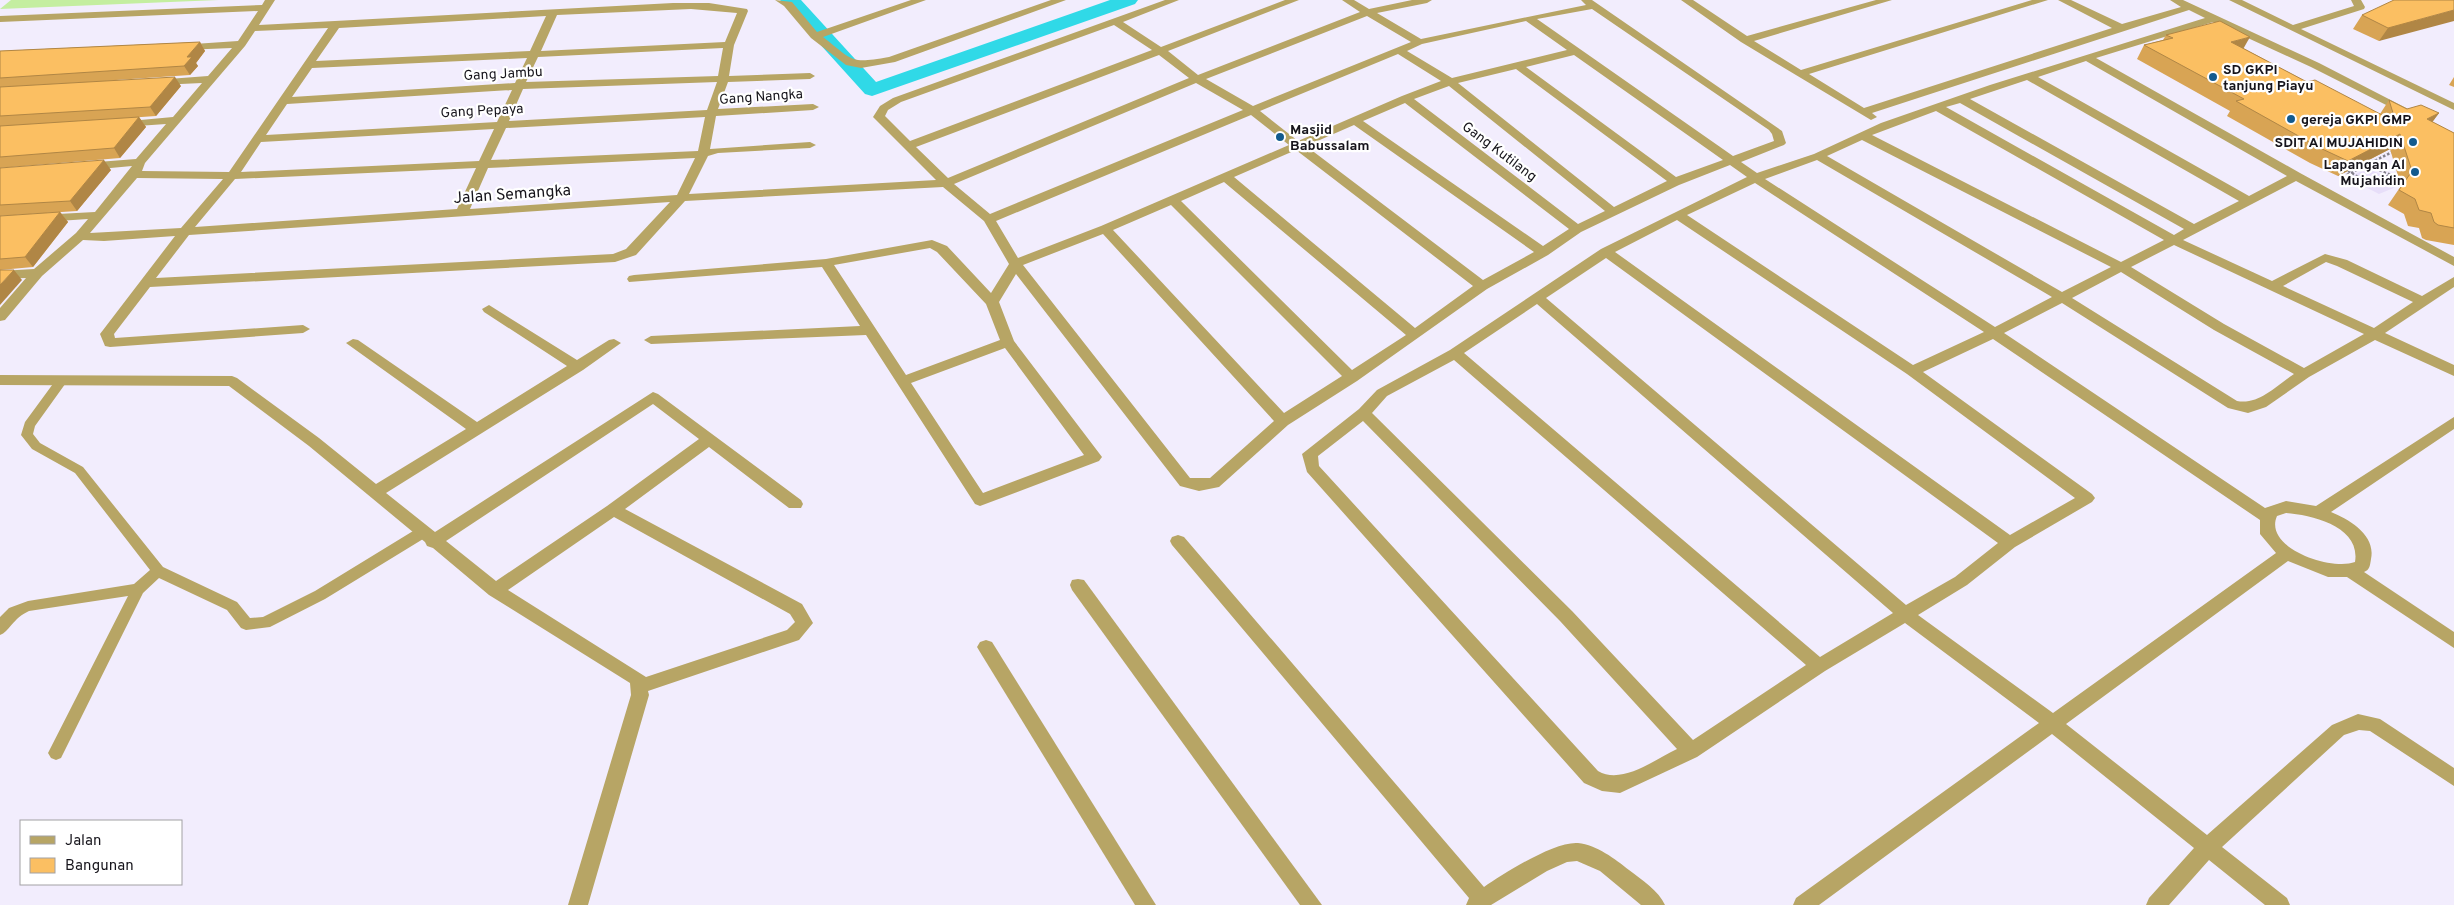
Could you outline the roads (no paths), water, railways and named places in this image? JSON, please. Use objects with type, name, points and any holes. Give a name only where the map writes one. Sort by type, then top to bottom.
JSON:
[{"type":"street","points":[[784,2],[800,0]]},
{"type":"street","points":[[815,36],[921,0]]},
{"type":"street","points":[[784,2],[815,36],[850,63],[872,65],[1061,0]]},
{"type":"street","points":[[989,219],[1419,42],[1591,3],[1627,30],[1778,133],[1780,143],[1675,182],[1577,229],[1542,252],[1482,286],[1416,335],[1283,421],[1214,483],[1199,485],[1185,482],[1015,264],[989,219],[946,183],[879,116],[884,108],[897,100],[1174,0]]},
{"type":"street","points":[[908,146],[1294,0]]},
{"type":"street","points":[[1347,0],[1419,42]]},
{"type":"street","name":"Jalan Semangka","points":[[80,236],[104,237],[462,212],[946,183],[1197,79],[1368,12],[1427,0]]},
{"type":"street","points":[[1686,0],[1745,40],[1885,126]]},
{"type":"street","points":[[1745,40],[1887,0]]},
{"type":"street","points":[[1799,74],[2043,0]]},
{"type":"street","points":[[2063,0],[2121,28]]},
{"type":"street","points":[[2175,0],[2315,65],[2419,118]]},
{"type":"street","points":[[2234,0],[2454,107]]},
{"type":"street","points":[[2292,28],[2360,7],[2356,0]]},
{"type":"street","points":[[0,19],[266,4]]},
{"type":"street","points":[[0,317],[37,273],[80,236],[99,215],[210,79],[242,44],[266,4]]},
{"type":"street","points":[[146,282],[615,258],[631,252],[681,198],[703,154],[711,114],[723,80],[729,45],[743,11],[706,6],[553,12],[335,26],[251,28]]},
{"type":"street","points":[[1863,112],[2121,28],[2190,8]]},
{"type":"street","points":[[462,212],[553,12]]},
{"type":"street","points":[[1528,18],[1756,178],[1994,333],[2268,517]]},
{"type":"street","points":[[1678,215],[1912,371],[2087,498],[2008,543],[1960,581],[1819,666],[1691,751],[1620,785],[1602,783],[1590,776],[1312,468],[1310,454],[1364,413],[1382,393],[1454,353],[1606,252],[1678,215],[1756,178],[1818,156],[1885,126],[2030,76],[2214,18]]},
{"type":"street","points":[[1115,21],[1161,51],[1197,79],[1251,110],[1482,286]]},
{"type":"street","points":[[303,329],[110,342],[107,334],[186,230],[232,176],[256,138],[284,101],[335,26]]},
{"type":"street","points":[[174,47],[242,44]]},
{"type":"street","points":[[307,65],[729,45]]},
{"type":"street","name":"Gang Kutilang","points":[[1400,51],[1450,82],[1612,211]]},
{"type":"street","points":[[992,302],[1015,264],[1105,229],[1406,98],[1450,82],[1574,52]]},
{"type":"street","points":[[2315,65],[2350,57]]},
{"type":"street","points":[[2088,58],[2296,176],[2454,262]]},
{"type":"street","points":[[1517,65],[1675,182]]},
{"type":"street","name":"Gang Jambu","points":[[284,101],[520,86],[810,76]]},
{"type":"street","points":[[2030,76],[2247,200]]},
{"type":"street","points":[[150,83],[210,79]]},
{"type":"street","name":"Gang Kutilang","points":[[1406,98],[1577,229]]},
{"type":"street","points":[[1962,99],[2195,230]]},
{"type":"street","name":"Gang Nangka","points":[[711,114],[813,107]]},
{"type":"street","points":[[1939,108],[2174,240],[2454,372]]},
{"type":"street","name":"Gang Pepaya","points":[[256,138],[503,123],[711,114]]},
{"type":"street","points":[[108,124],[177,120]]},
{"type":"street","points":[[1356,121],[1542,252]]},
{"type":"street","points":[[1864,136],[2120,266],[2219,327],[2304,374]]},
{"type":"street","points":[[74,167],[137,168],[232,176],[484,162],[703,154],[718,150],[810,145]]},
{"type":"street","points":[[1818,156],[2061,297],[2233,405],[2248,408],[2261,404],[2304,374],[2373,335],[2421,301],[2454,281]]},
{"type":"street","points":[[1912,371],[1994,333],[2296,176]]},
{"type":"street","points":[[1226,177],[1416,335]]},
{"type":"street","points":[[1172,200],[1352,378]]},
{"type":"street","points":[[30,219],[99,215]]},
{"type":"street","points":[[1105,229],[1283,421]]},
{"type":"street","points":[[634,279],[826,264],[932,244],[942,249],[992,302],[1008,342],[1094,457],[980,500],[826,264]]},
{"type":"street","points":[[1606,252],[2008,543]]},
{"type":"street","points":[[2272,286],[2325,258],[2421,301]]},
{"type":"street","points":[[0,276],[37,273]]},
{"type":"street","points":[[1537,297],[1905,614],[2052,723],[2280,905]]},
{"type":"street","points":[[489,309],[578,367]]},
{"type":"street","points":[[651,340],[868,330]]},
{"type":"street","points":[[903,381],[1008,342]]},
{"type":"street","points":[[353,343],[478,430]]},
{"type":"street","points":[[376,492],[478,430],[614,343]]},
{"type":"street","points":[[1454,353],[1819,666]]},
{"type":"street","points":[[0,380],[232,381],[376,492],[428,537],[495,590],[638,680],[640,695],[578,905]]},
{"type":"street","points":[[428,537],[653,397],[795,504]]},
{"type":"street","points":[[1364,413],[1566,616],[1691,751]]},
{"type":"street","points":[[2319,512],[2454,422]]},
{"type":"street","points":[[495,590],[613,510],[709,439]]},
{"type":"street","points":[[2286,507],[2319,512],[2337,520],[2352,532],[2363,545],[2366,556],[2362,566],[2350,571],[2326,571],[2305,564],[2287,553],[2269,534],[2266,528],[2268,517],[2272,512],[2286,507]]},
{"type":"street","points":[[613,510],[796,609],[805,623],[793,635],[640,686]]},
{"type":"street","points":[[1178,541],[1478,902],[1556,856],[1577,852],[1597,859],[1655,905]]},
{"type":"street","points":[[1803,905],[2287,553]]},
{"type":"street","points":[[2350,571],[2454,641]]},
{"type":"street","points":[[1078,585],[1312,905]]},
{"type":"street","points":[[986,647],[1146,905]]},
{"type":"street","points":[[2156,905],[2207,848],[2338,730],[2358,722],[2374,724],[2454,778]]},
{"type":"lane","points":[[62,380],[29,425],[28,435],[36,446],[79,470],[158,571],[232,606],[246,624],[265,623],[428,537]]},
{"type":"lane","points":[[56,753],[138,589],[158,571]]},
{"type":"lane","points":[[0,629],[9,614],[28,606],[138,589]]},
{"type":"waterway","points":[[790,0],[872,90],[1128,0]]},
{"type":"place","name":"SD GKPI tanjung Piayu","points":[[2213,77]]},
{"type":"place","name":"gereja GKPI GMP","points":[[2291,119]]},
{"type":"place","name":"Masjid Babussalam","points":[[1280,137]]},
{"type":"place","name":"SDIT Al MUJAHIDIN","points":[[2413,142]]},
{"type":"place","name":"Lapangan Al Mujahidin","points":[[2415,172]]}]
